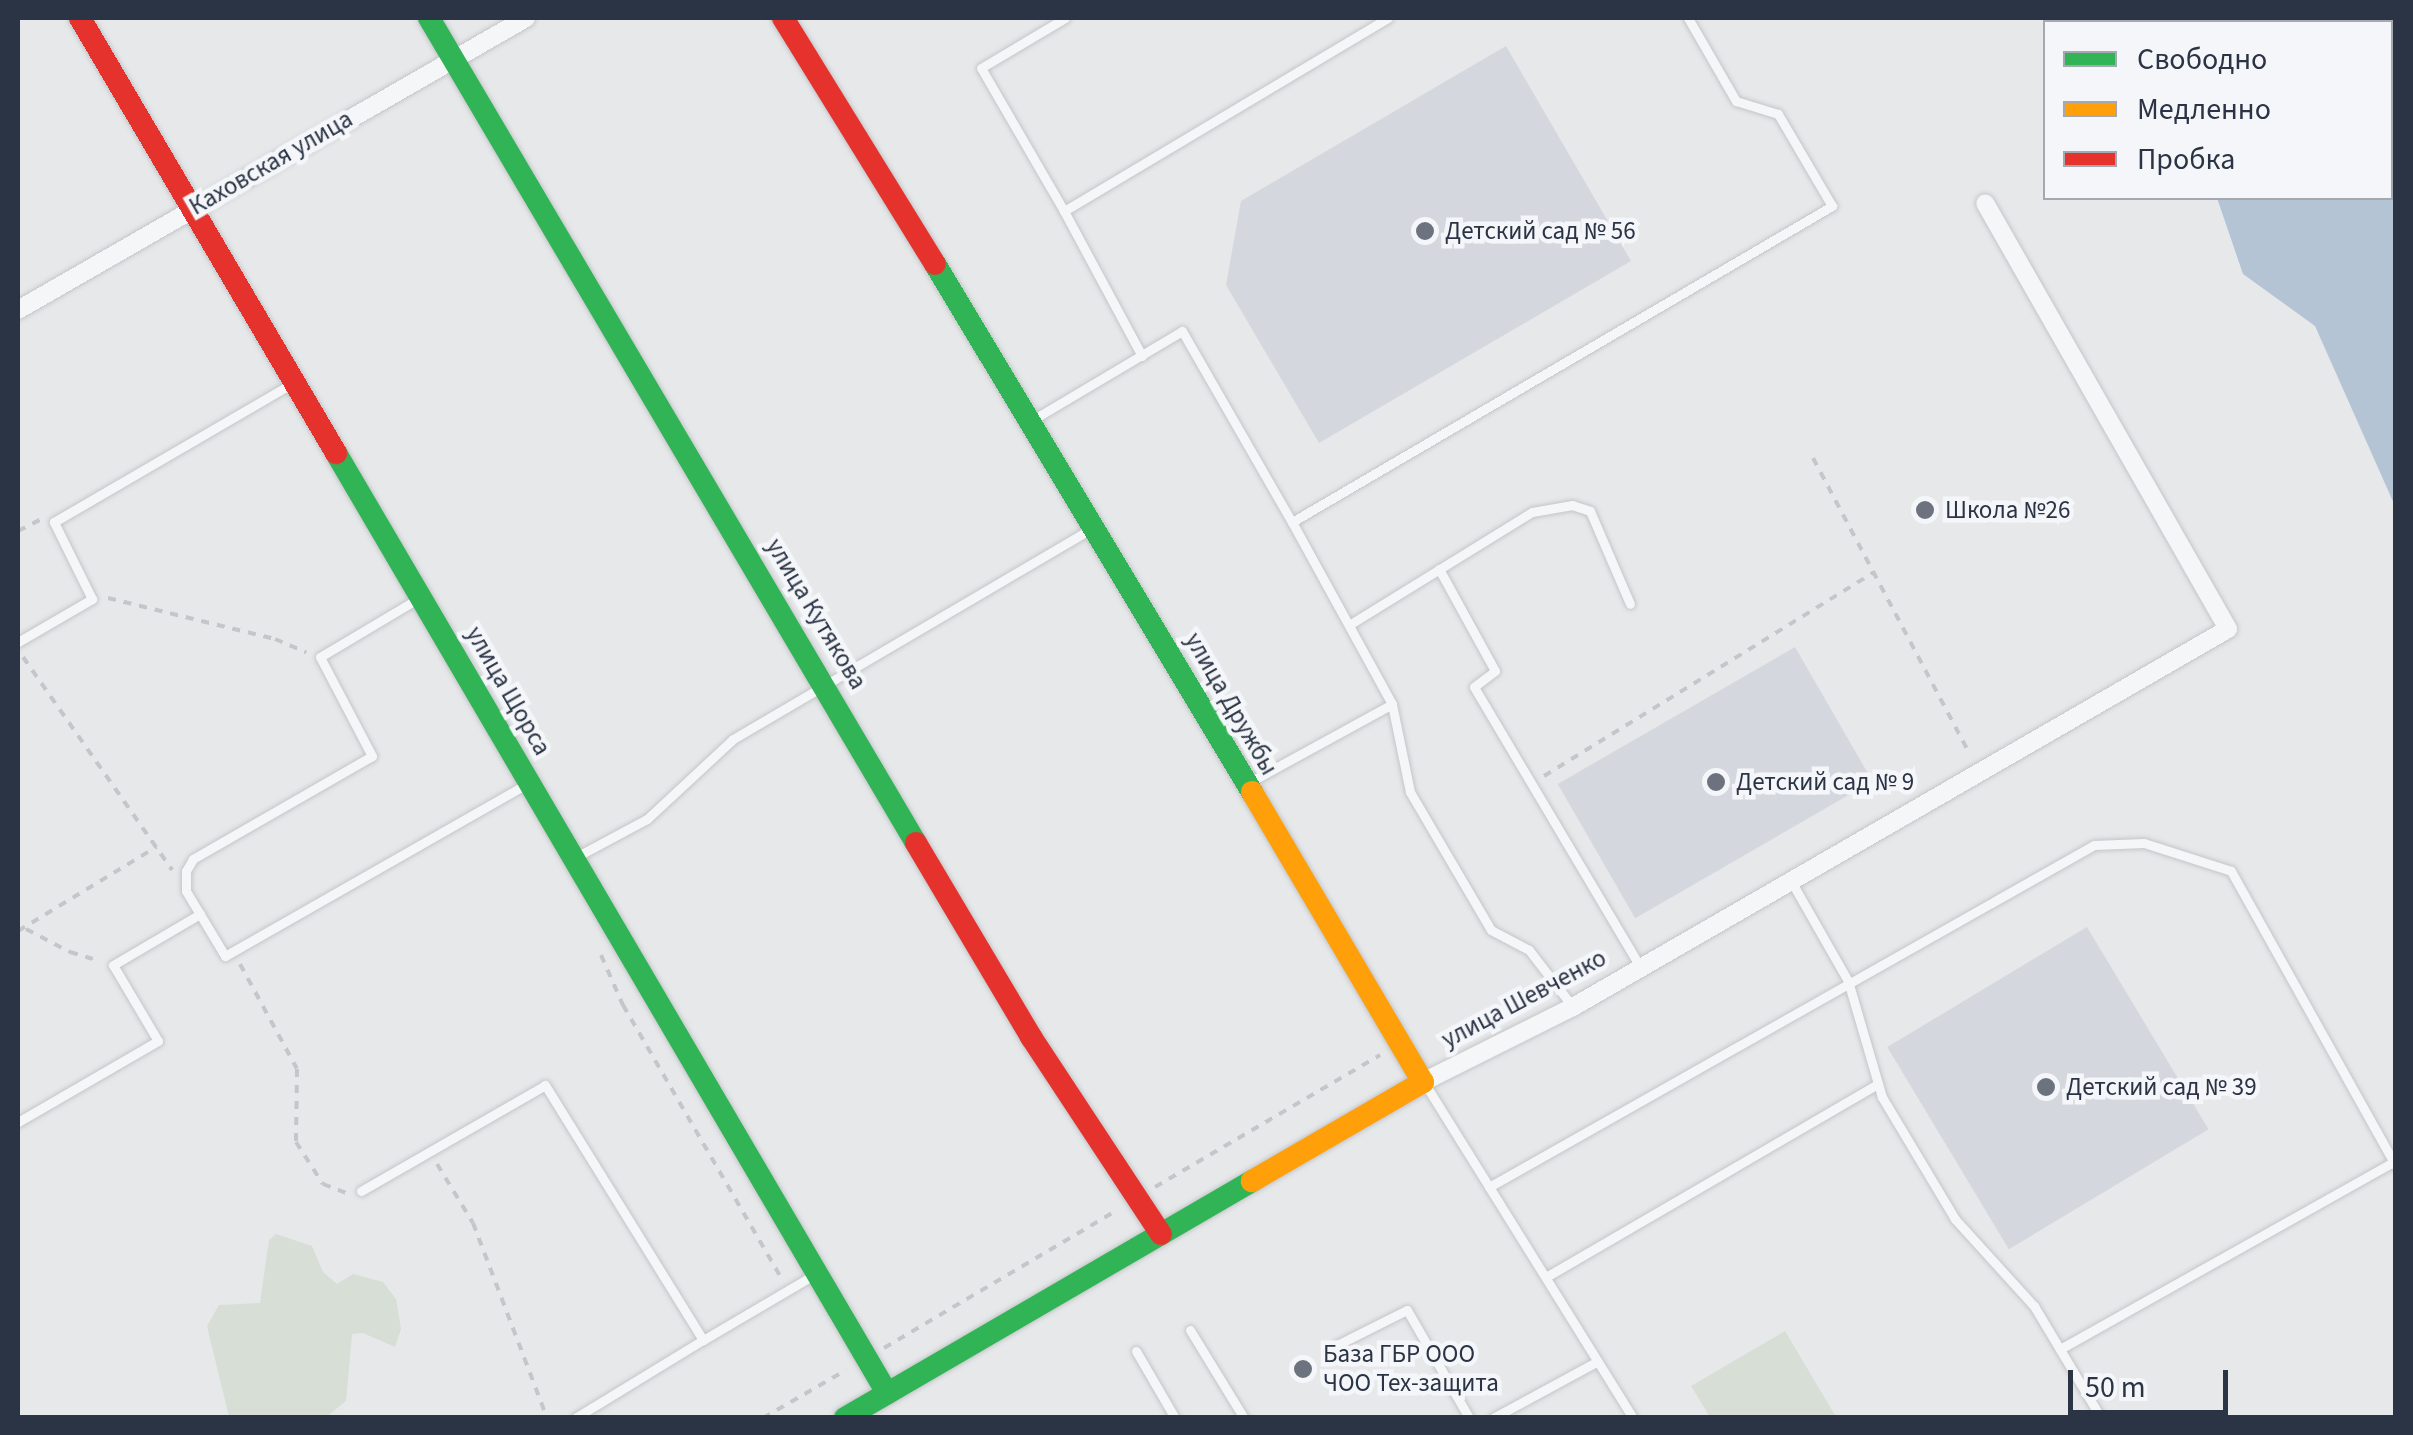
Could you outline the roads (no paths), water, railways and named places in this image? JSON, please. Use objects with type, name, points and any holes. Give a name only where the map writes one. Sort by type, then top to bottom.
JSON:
[{"type":"street","name":"улица Щорса","points":[[80,18],[886,1393]]},
{"type":"street","name":"улица Кутякова","points":[[429,18],[1031,1036],[1161,1234]]},
{"type":"street","name":"Каховская улица","points":[[18,310],[526,18]]},
{"type":"street","name":"улица Дружбы","points":[[782,18],[1032,420],[1423,1082]]},
{"type":"street","name":"улица Шевченко","points":[[845,1418],[1423,1082],[1573,1007],[2228,629],[1984,203]]},
{"type":"lane","points":[[1065,18],[981,68],[1142,356]]},
{"type":"lane","points":[[1064,211],[1388,18]]},
{"type":"lane","points":[[1292,522],[1832,206],[1778,114],[1736,101],[1688,18]]},
{"type":"lane","points":[[1032,420],[1182,331],[1392,704],[1410,792],[1491,930],[1529,950],[1573,1007]]},
{"type":"lane","points":[[18,645],[92,599],[54,522],[295,382]]},
{"type":"lane","points":[[1349,625],[1532,512],[1572,505],[1590,511],[1630,604]]},
{"type":"lane","points":[[574,858],[647,819],[734,739],[1095,527]]},
{"type":"lane","points":[[1439,569],[1495,671],[1474,686],[1641,968]]},
{"type":"lane","points":[[421,597],[320,658],[372,756],[193,859],[186,871],[186,891],[225,956],[530,783]]},
{"type":"lane","points":[[1246,784],[1392,704]]},
{"type":"lane","points":[[1490,1187],[2094,845],[2144,843],[2231,871],[2394,1164],[2060,1349]]},
{"type":"lane","points":[[1791,881],[1848,981],[1878,1084],[1955,1220],[2034,1306],[2102,1418]]},
{"type":"lane","points":[[18,1122],[158,1041],[113,964],[200,914]]},
{"type":"lane","name":"улица Дружбы","points":[[1423,1082],[1634,1418]]},
{"type":"lane","points":[[1546,1277],[1878,1084]]},
{"type":"lane","points":[[361,1191],[546,1085],[703,1340]]},
{"type":"lane","points":[[575,1418],[816,1273]]},
{"type":"lane","points":[[1337,1345],[1407,1310],[1469,1418]]},
{"type":"lane","points":[[1190,1330],[1244,1418]]},
{"type":"lane","points":[[1136,1351],[1175,1418]]},
{"type":"lane","points":[[1493,1418],[1598,1361]]},
{"type":"water","points":[[2156,18],[2380,18],[2380,20]]},
{"type":"water","points":[[2393,48],[2395,506],[2315,326],[2243,274],[2218,200],[2393,200]]},
{"type":"place","name":"Детский сад № 56","points":[[1425,231]]},
{"type":"place","name":"Школа №26","points":[[1925,510]]},
{"type":"place","name":"Детский сад № 9","points":[[1716,782]]},
{"type":"place","name":"Детский сад № 39","points":[[2046,1087]]},
{"type":"place","name":"База ГБР ООО ЧОО Тех-защита","points":[[1303,1369]]}]
